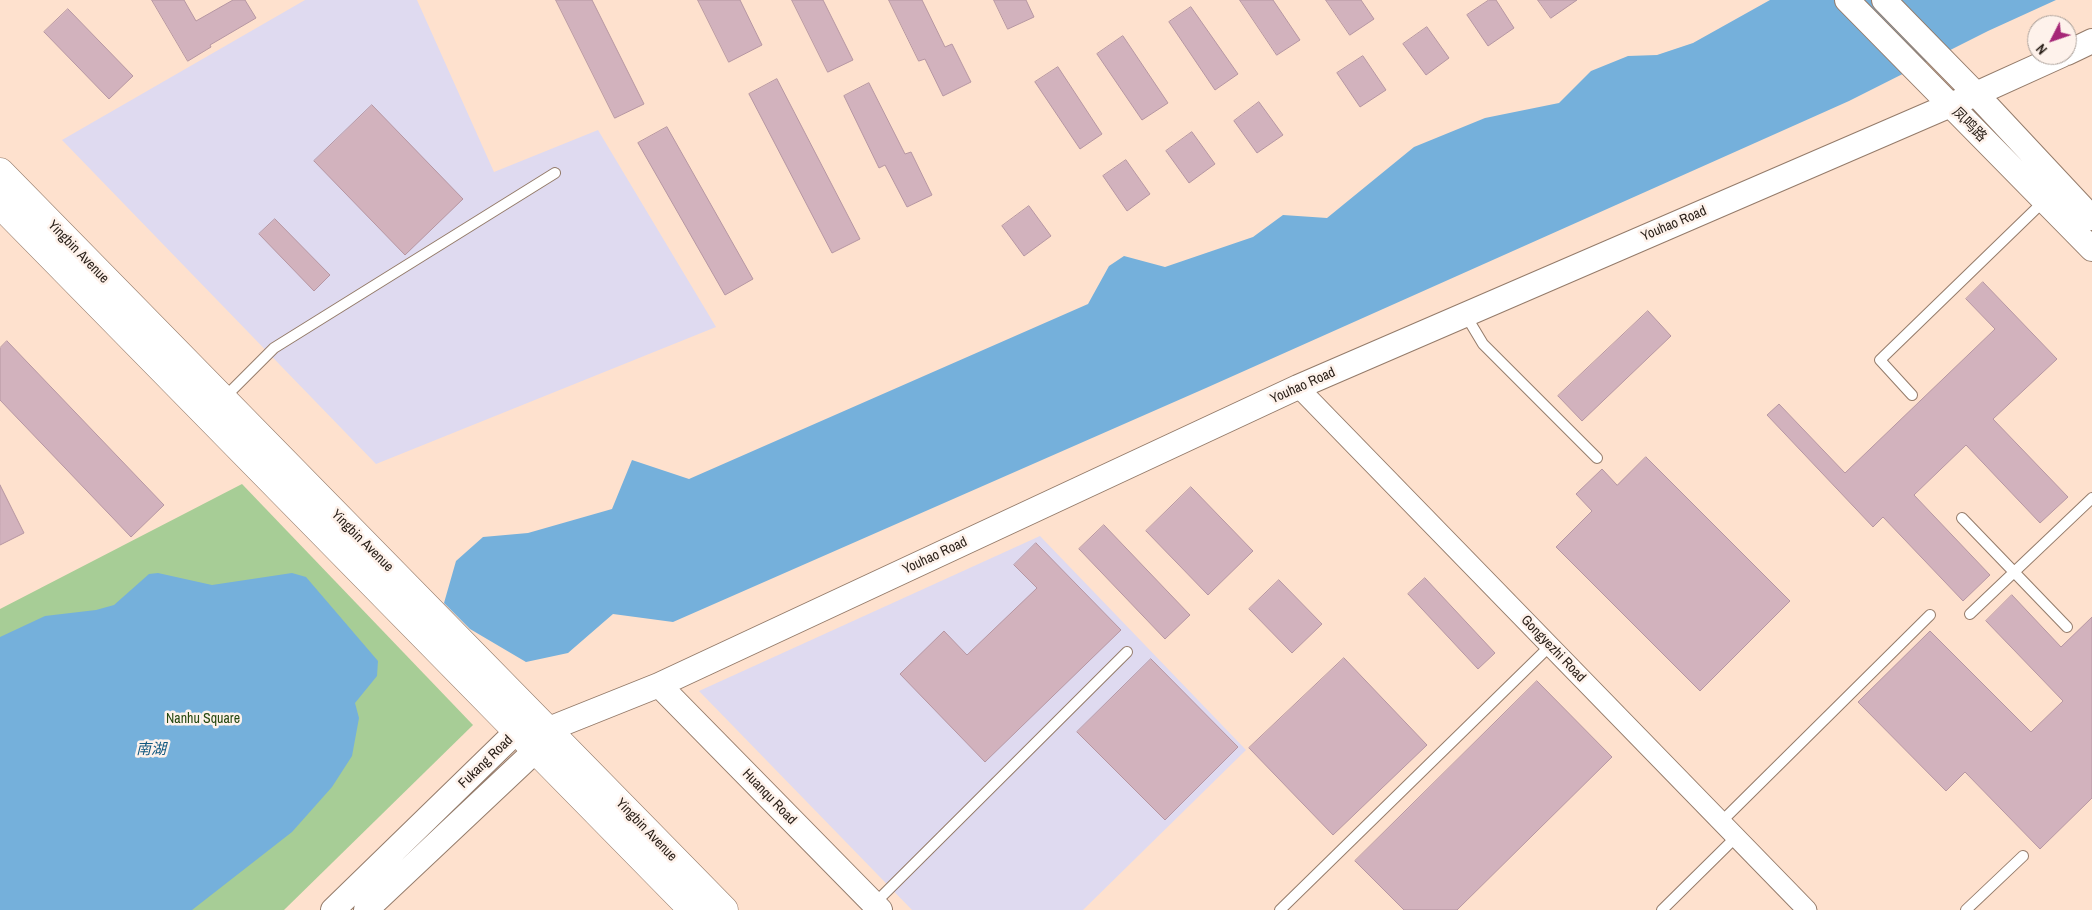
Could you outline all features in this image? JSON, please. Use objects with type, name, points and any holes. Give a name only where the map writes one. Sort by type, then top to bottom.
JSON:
[{"type":"main road","name":"Yingbin Avenue","points":[[0,172],[222,400],[693,910]]},
{"type":"main road","name":"Yingbin Avenue","points":[[0,204],[534,737],[724,910]]},
{"type":"street","name":"凤鸣路","points":[[1847,0],[2092,249]]},
{"type":"street","name":"凤鸣路","points":[[1884,0],[1976,94],[2092,218]]},
{"type":"street","points":[[2077,48],[2092,41]]},
{"type":"street","name":"Youhao Road","points":[[534,737],[659,685],[1298,388],[2040,65]]},
{"type":"street","name":"Gongyezhi Road","points":[[1298,388],[1807,910]]},
{"type":"street","name":"Huanqu Road","points":[[659,685],[877,907]]},
{"type":"street","name":"Fukang Road","points":[[333,910],[534,737]]},
{"type":"street","name":"Fukang Road","points":[[366,910],[534,737]]},
{"type":"lane","points":[[222,400],[274,348],[555,173]]},
{"type":"lane","points":[[1912,395],[1880,360],[2044,200]]},
{"type":"lane","points":[[1465,314],[1483,344],[1597,458]]},
{"type":"lane","points":[[1970,614],[2092,498]]},
{"type":"lane","points":[[1962,518],[2067,627]]},
{"type":"lane","points":[[1721,822],[1930,615]]},
{"type":"lane","points":[[1280,910],[1550,646]]},
{"type":"lane","points":[[877,907],[1127,652]]},
{"type":"lane","points":[[1662,910],[1736,837]]},
{"type":"lane","points":[[1966,910],[2023,856]]},
{"type":"shaded area","points":[[305,0],[417,0],[494,172],[598,130],[716,327],[376,464],[62,140]]},
{"type":"shaded area","points":[[1040,536],[1246,750],[1083,910],[912,910],[699,691]]},
{"type":"green space","name":"南湖","points":[[242,484],[473,725],[284,910],[0,910],[0,609]]},
{"type":"water","points":[[1770,0],[2056,0],[1988,31],[1849,101],[1206,388],[673,622],[613,614],[568,653],[526,662],[470,629],[444,603],[456,561],[483,537],[528,533],[612,509],[632,460],[689,479],[1088,304],[1109,266],[1124,256],[1165,267],[1253,237],[1283,215],[1327,218],[1414,147],[1485,118],[1559,103],[1591,71],[1628,56],[1657,55],[1693,43]]},
{"type":"water","name":"南湖","points":[[158,573],[212,585],[292,573],[306,577],[378,661],[377,676],[355,703],[359,718],[352,756],[332,787],[292,832],[192,910],[0,910],[0,637],[45,616],[96,610],[114,605],[149,574]]},
{"type":"building","points":[[152,0],[184,0],[196,21],[233,0],[245,0],[256,18],[210,45],[211,47],[188,61]]},
{"type":"building","points":[[556,0],[592,0],[644,104],[615,118]]},
{"type":"building","points":[[698,0],[740,0],[762,45],[729,62]]},
{"type":"building","points":[[792,0],[823,0],[853,60],[828,72]]},
{"type":"building","points":[[889,0],[922,0],[945,47],[952,44],[971,82],[943,96],[925,59],[919,61]]},
{"type":"building","points":[[994,0],[1026,0],[1034,17],[1008,29]]},
{"type":"building","points":[[1240,0],[1273,0],[1300,40],[1277,55]]},
{"type":"building","points":[[1326,0],[1361,0],[1374,19],[1350,35]]},
{"type":"building","points":[[1489,0],[1496,0],[1514,28],[1488,46],[1467,15]]},
{"type":"building","points":[[1538,0],[1577,0],[1551,18]]},
{"type":"building","points":[[1191,7],[1238,74],[1215,90],[1169,22]]},
{"type":"building","points":[[68,9],[133,76],[109,99],[44,32]]},
{"type":"building","points":[[1427,27],[1449,58],[1426,75],[1403,44]]},
{"type":"building","points":[[1123,36],[1168,103],[1142,120],[1097,54]]},
{"type":"building","points":[[1363,56],[1386,90],[1360,107],[1337,73]]},
{"type":"building","points":[[1058,67],[1102,134],[1080,149],[1035,82]]},
{"type":"building","points":[[777,79],[860,239],[832,253],[749,94]]},
{"type":"building","points":[[869,83],[905,154],[911,152],[932,195],[907,207],[885,165],[879,168],[844,96]]},
{"type":"building","points":[[1259,102],[1283,135],[1257,153],[1234,121]]},
{"type":"building","points":[[372,105],[463,199],[405,255],[314,161]]},
{"type":"building","points":[[667,127],[753,279],[725,295],[638,143]]},
{"type":"building","points":[[1192,132],[1215,164],[1189,183],[1166,151]]},
{"type":"building","points":[[1126,160],[1150,194],[1127,211],[1103,176]]},
{"type":"building","points":[[1029,206],[1051,236],[1024,256],[1002,226]]},
{"type":"building","points":[[275,219],[330,275],[314,291],[259,234]]},
{"type":"building","points":[[1983,282],[2057,359],[1993,419],[2068,497],[2040,523],[1966,445],[1914,495],[1990,575],[1963,601],[1883,517],[1873,527],[1767,415],[1779,404],[1845,473],[1995,329],[1966,299]]},
{"type":"building","points":[[1648,311],[1671,336],[1582,421],[1558,396]]},
{"type":"building","points":[[7,341],[164,505],[131,537],[0,400],[0,348]]},
{"type":"building","points":[[1646,457],[1790,601],[1700,691],[1556,547],[1592,511],[1576,494],[1602,469],[1617,485]]},
{"type":"building","points":[[0,485],[24,533],[0,545]]},
{"type":"building","points":[[1191,487],[1253,551],[1208,595],[1146,531]]},
{"type":"building","points":[[1104,525],[1190,615],[1165,639],[1079,549]]},
{"type":"building","points":[[1036,543],[1121,630],[985,762],[900,674],[944,631],[967,655],[1037,588],[1014,565]]},
{"type":"building","points":[[1425,578],[1495,653],[1478,669],[1408,594]]},
{"type":"building","points":[[1279,580],[1322,624],[1292,653],[1249,609]]},
{"type":"building","points":[[2012,595],[2061,647],[2092,617],[2092,798],[2040,849],[1965,772],[1946,791],[1858,702],[1930,631],[2031,732],[2063,701],[1986,621]]},
{"type":"building","points":[[1344,658],[1427,745],[1333,835],[1249,748]]},
{"type":"building","points":[[1151,659],[1238,747],[1165,820],[1077,732]]},
{"type":"building","points":[[1537,681],[1612,757],[1457,910],[1404,910],[1355,861]]},
{"type":"park label","name":"Nanhu Square","points":[[203,719]]}]
